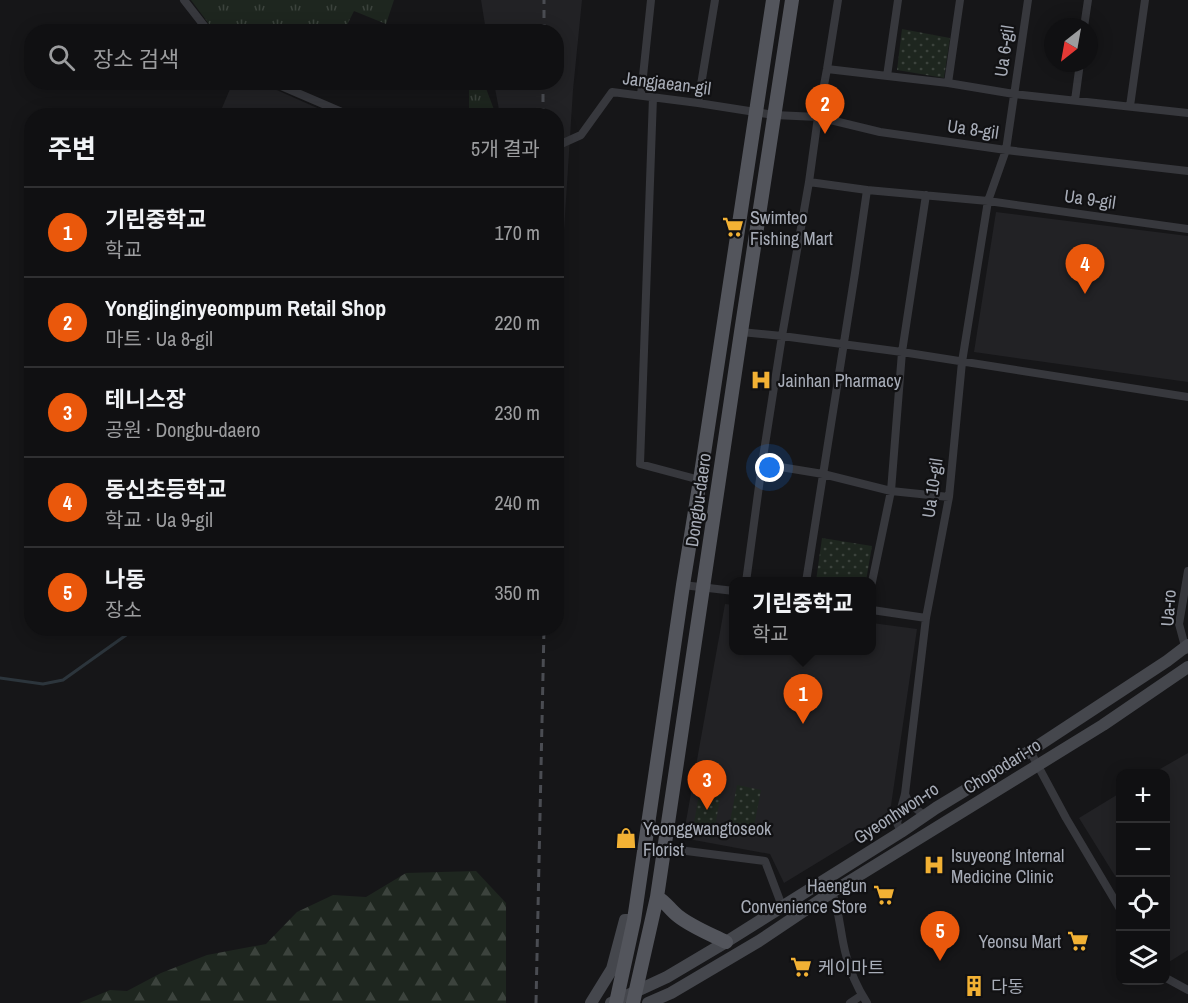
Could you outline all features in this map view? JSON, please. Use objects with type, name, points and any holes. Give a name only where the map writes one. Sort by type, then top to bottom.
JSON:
[{"type":"main road","name":"Dongbu-daero","points":[[614,1002],[634,920],[773,0]]},
{"type":"main road","name":"Dongbu-daero","points":[[634,997],[657,897],[792,0]]},
{"type":"main road","points":[[657,897],[679,917],[726,942]]},
{"type":"street","points":[[184,0],[203,24]]},
{"type":"street","points":[[641,95],[651,0]]},
{"type":"street","points":[[698,103],[715,0]]},
{"type":"street","points":[[747,577],[782,336],[838,0]]},
{"type":"street","points":[[887,76],[898,0]]},
{"type":"street","name":"Ua 6-gil","points":[[1014,94],[1028,0]]},
{"type":"street","points":[[1086,18],[1088,0]]},
{"type":"street","points":[[1130,106],[1145,0]]},
{"type":"street","points":[[948,83],[959,3]]},
{"type":"street","name":"Ua 6-gil","points":[[827,69],[948,83],[1014,94],[1188,113]]},
{"type":"street","points":[[1075,100],[1079,72]]},
{"type":"street","points":[[291,90],[332,108]]},
{"type":"street","name":"Jangjaean-gil","points":[[564,143],[581,135],[612,92],[756,112]]},
{"type":"street","points":[[988,201],[1006,150],[1014,94]]},
{"type":"street","points":[[653,97],[640,465],[700,480]]},
{"type":"street","name":"Ua 8-gil","points":[[756,112],[818,117],[880,132],[1006,150],[1188,171]]},
{"type":"street","name":"Ua 9-gil","points":[[809,182],[867,190],[988,201],[1188,229]]},
{"type":"street","points":[[807,577],[867,190]]},
{"type":"street","points":[[873,577],[891,491],[902,352],[926,195]]},
{"type":"street","name":"Ua 10-gil","points":[[901,832],[897,824],[904,794],[926,618],[949,497],[962,362],[988,201]]},
{"type":"street","points":[[741,332],[902,352],[1188,397]]},
{"type":"street","points":[[762,464],[823,474],[891,491],[949,497]]},
{"type":"street","name":"Ua-ro","points":[[1187,648],[1179,624],[1186,599],[1188,571]]},
{"type":"street","points":[[683,585],[729,590]]},
{"type":"street","points":[[876,611],[926,618]]},
{"type":"street","name":"Gyeonhwon-ro","points":[[614,1002],[634,997],[726,942],[1030,751],[1187,648]]},
{"type":"street","name":"Chopodari-ro","points":[[648,1003],[671,993],[759,941],[832,892],[1103,725],[1188,667]]},
{"type":"street","points":[[1030,751],[1066,819],[1116,902]]},
{"type":"street","points":[[904,794],[909,803],[925,816]]},
{"type":"street","points":[[663,848],[765,861],[782,906]]},
{"type":"street","points":[[824,880],[832,892],[846,956],[865,999],[850,1003]]},
{"type":"street","points":[[591,1003],[612,969],[625,920],[634,920]]},
{"type":"street","points":[[1170,980],[1188,990]]},
{"type":"shaded area","points":[[481,0],[582,0],[573,90],[564,231],[564,108],[499,108],[495,90],[564,90],[564,24],[485,24]]},
{"type":"shaded area","points":[[230,90],[277,90],[317,108],[222,108]]},
{"type":"shaded area","points":[[996,212],[1188,236],[1188,382],[974,352]]},
{"type":"shaded area","points":[[725,604],[729,604],[729,655],[876,655],[876,624],[917,629],[889,819],[784,883],[770,854],[683,838]]},
{"type":"shaded area","points":[[1188,753],[1188,950],[1170,961],[1170,769],[1160,769]]},
{"type":"shaded area","points":[[1116,795],[1116,878],[1079,818]]},
{"type":"green space","points":[[191,0],[394,0],[386,24],[354,11],[348,24],[209,24]]},
{"type":"green space","points":[[902,29],[950,38],[944,78],[897,70]]},
{"type":"green space","points":[[469,90],[487,90],[493,108],[469,108]]},
{"type":"green space","points":[[822,538],[872,546],[867,577],[817,577]]},
{"type":"green space","points":[[701,783],[722,787],[713,838],[692,834]]},
{"type":"green space","points":[[737,785],[761,790],[753,832],[729,827]]},
{"type":"green space","points":[[476,871],[506,903],[506,1003],[79,1003],[110,990],[127,991],[161,973],[207,955],[266,944],[297,912],[333,895],[366,897],[406,873]]},
{"type":"waterway","points":[[0,678],[43,684],[63,680],[125,636]]},
{"type":"railway","points":[[544,0],[544,24]]},
{"type":"railway","points":[[543,90],[543,108]]},
{"type":"railway","points":[[536,1003],[544,636]]},
{"type":"place","name":"Yongjinginyeompum Retail Shop","points":[[825,134]]},
{"type":"place","name":"Swimteo Fishing Mart","points":[[733,227]]},
{"type":"place","name":"동신초등학교","points":[[1085,294]]},
{"type":"place","name":"Jainhan Pharmacy","points":[[761,380]]},
{"type":"place","name":"기린중학교","points":[[803,724]]},
{"type":"place","name":"테니스장","points":[[707,810]]},
{"type":"place","name":"Yeonggwangtoseok Florist","points":[[626,838]]},
{"type":"place","name":"Isuyeong Internal Medicine Clinic","points":[[934,865]]},
{"type":"place","name":"Haengun Convenience Store","points":[[884,895]]},
{"type":"place","name":"Yeonsu Mart","points":[[1078,941]]},
{"type":"place","name":"나동","points":[[940,961]]},
{"type":"place","name":"케이마트","points":[[801,967]]},
{"type":"place","name":"다동","points":[[974,986]]}]
